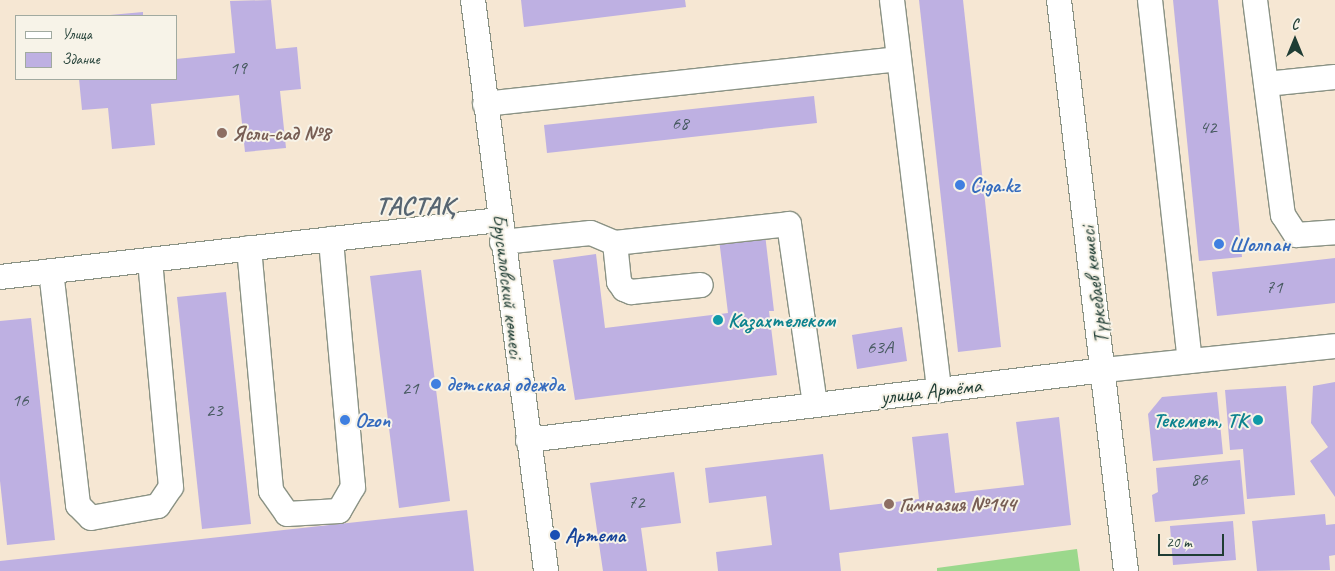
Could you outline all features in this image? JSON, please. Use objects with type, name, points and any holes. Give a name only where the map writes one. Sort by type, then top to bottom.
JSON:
[{"type":"street","name":"Брусиловский көшесі","points":[[473,0],[500,231],[546,571]]},
{"type":"street","points":[[892,0],[939,390]]},
{"type":"street","name":"Түркебаев көшесі","points":[[1060,0],[1126,571]]},
{"type":"street","points":[[1150,0],[1190,361]]},
{"type":"street","points":[[1255,0],[1283,215],[1296,235],[1335,232]]},
{"type":"street","points":[[485,104],[899,59]]},
{"type":"street","points":[[1266,84],[1335,78]]},
{"type":"street","points":[[0,277],[331,239],[500,231],[591,233],[614,243],[789,224],[814,404]]},
{"type":"street","points":[[249,248],[271,491],[287,514],[339,511],[353,487],[331,239]]},
{"type":"street","points":[[614,243],[619,282],[624,289],[631,292],[701,285]]},
{"type":"street","points":[[51,271],[78,505],[91,518],[158,506],[170,487],[150,260]]},
{"type":"street","name":"улица Артёма","points":[[528,440],[1104,370],[1335,346]]},
{"type":"green space","points":[[1077,549],[1080,571],[937,571],[937,568]]},
{"type":"building","points":[[271,0],[276,49],[297,47],[301,89],[280,91],[286,148],[245,152],[239,95],[151,104],[155,145],[112,149],[108,108],[82,110],[79,80],[178,80],[178,59],[235,53],[230,1]]},
{"type":"building","points":[[521,0],[685,0],[686,7],[524,27]]},
{"type":"building","points":[[919,0],[963,0],[1001,347],[958,352]]},
{"type":"building","points":[[1173,0],[1218,0],[1242,257],[1199,261]]},
{"type":"building","points":[[143,12],[143,15],[110,15]]},
{"type":"building","points":[[814,96],[817,123],[547,153],[544,125]]},
{"type":"building","name":"Казахтелеком","points":[[765,234],[774,311],[769,311],[777,375],[575,400],[553,260],[596,254],[605,328],[728,313],[719,239]]},
{"type":"building","points":[[1335,258],[1335,303],[1217,316],[1212,272]]},
{"type":"building","points":[[421,270],[450,501],[399,508],[370,276]]},
{"type":"building","points":[[226,292],[251,524],[202,529],[177,297]]},
{"type":"building","points":[[31,318],[55,540],[7,545],[0,481],[0,321]]},
{"type":"building","points":[[902,327],[907,361],[857,369],[852,335]]},
{"type":"building","points":[[1335,382],[1335,497],[1310,461],[1328,447],[1311,423],[1313,386]]},
{"type":"building","name":"Текемет, ТК","points":[[1286,386],[1295,495],[1247,499],[1243,449],[1230,450],[1225,390]]},
{"type":"building","points":[[1217,392],[1223,454],[1153,461],[1148,414],[1162,397]]},
{"type":"building","points":[[1059,417],[1071,525],[839,553],[841,571],[718,571],[716,552],[772,545],[766,496],[709,503],[705,468],[823,454],[830,510],[919,499],[912,437],[948,433],[955,493],[1024,485],[1016,422]]},
{"type":"building","points":[[1240,460],[1245,514],[1155,522],[1152,495],[1158,492],[1156,468]]},
{"type":"building","points":[[674,472],[681,523],[641,528],[647,571],[603,571],[590,483]]},
{"type":"building","points":[[467,510],[474,571],[0,571],[0,561]]},
{"type":"building","points":[[1325,514],[1326,525],[1335,524],[1335,555],[1329,556],[1330,570],[1257,571],[1252,521]]},
{"type":"building","points":[[1233,521],[1236,560],[1173,565],[1170,526]]},
{"type":"place","name":"Ясли-сад №8","points":[[222,133]]},
{"type":"place","name":"Ciga.kz","points":[[960,185]]},
{"type":"place","name":"Шолпан","points":[[1219,244]]},
{"type":"place","name":"Казахтелеком","points":[[718,320]]},
{"type":"place","name":"детская одежда","points":[[436,384]]},
{"type":"place","name":"Ozon","points":[[345,420]]},
{"type":"place","name":"Текемет, ТК","points":[[1258,420]]},
{"type":"place","name":"Гимназия №144","points":[[889,504]]},
{"type":"place","name":"Артема","points":[[555,535]]},
{"type":"district","name":"ТАСТАҚ","points":[[416,206]]}]
